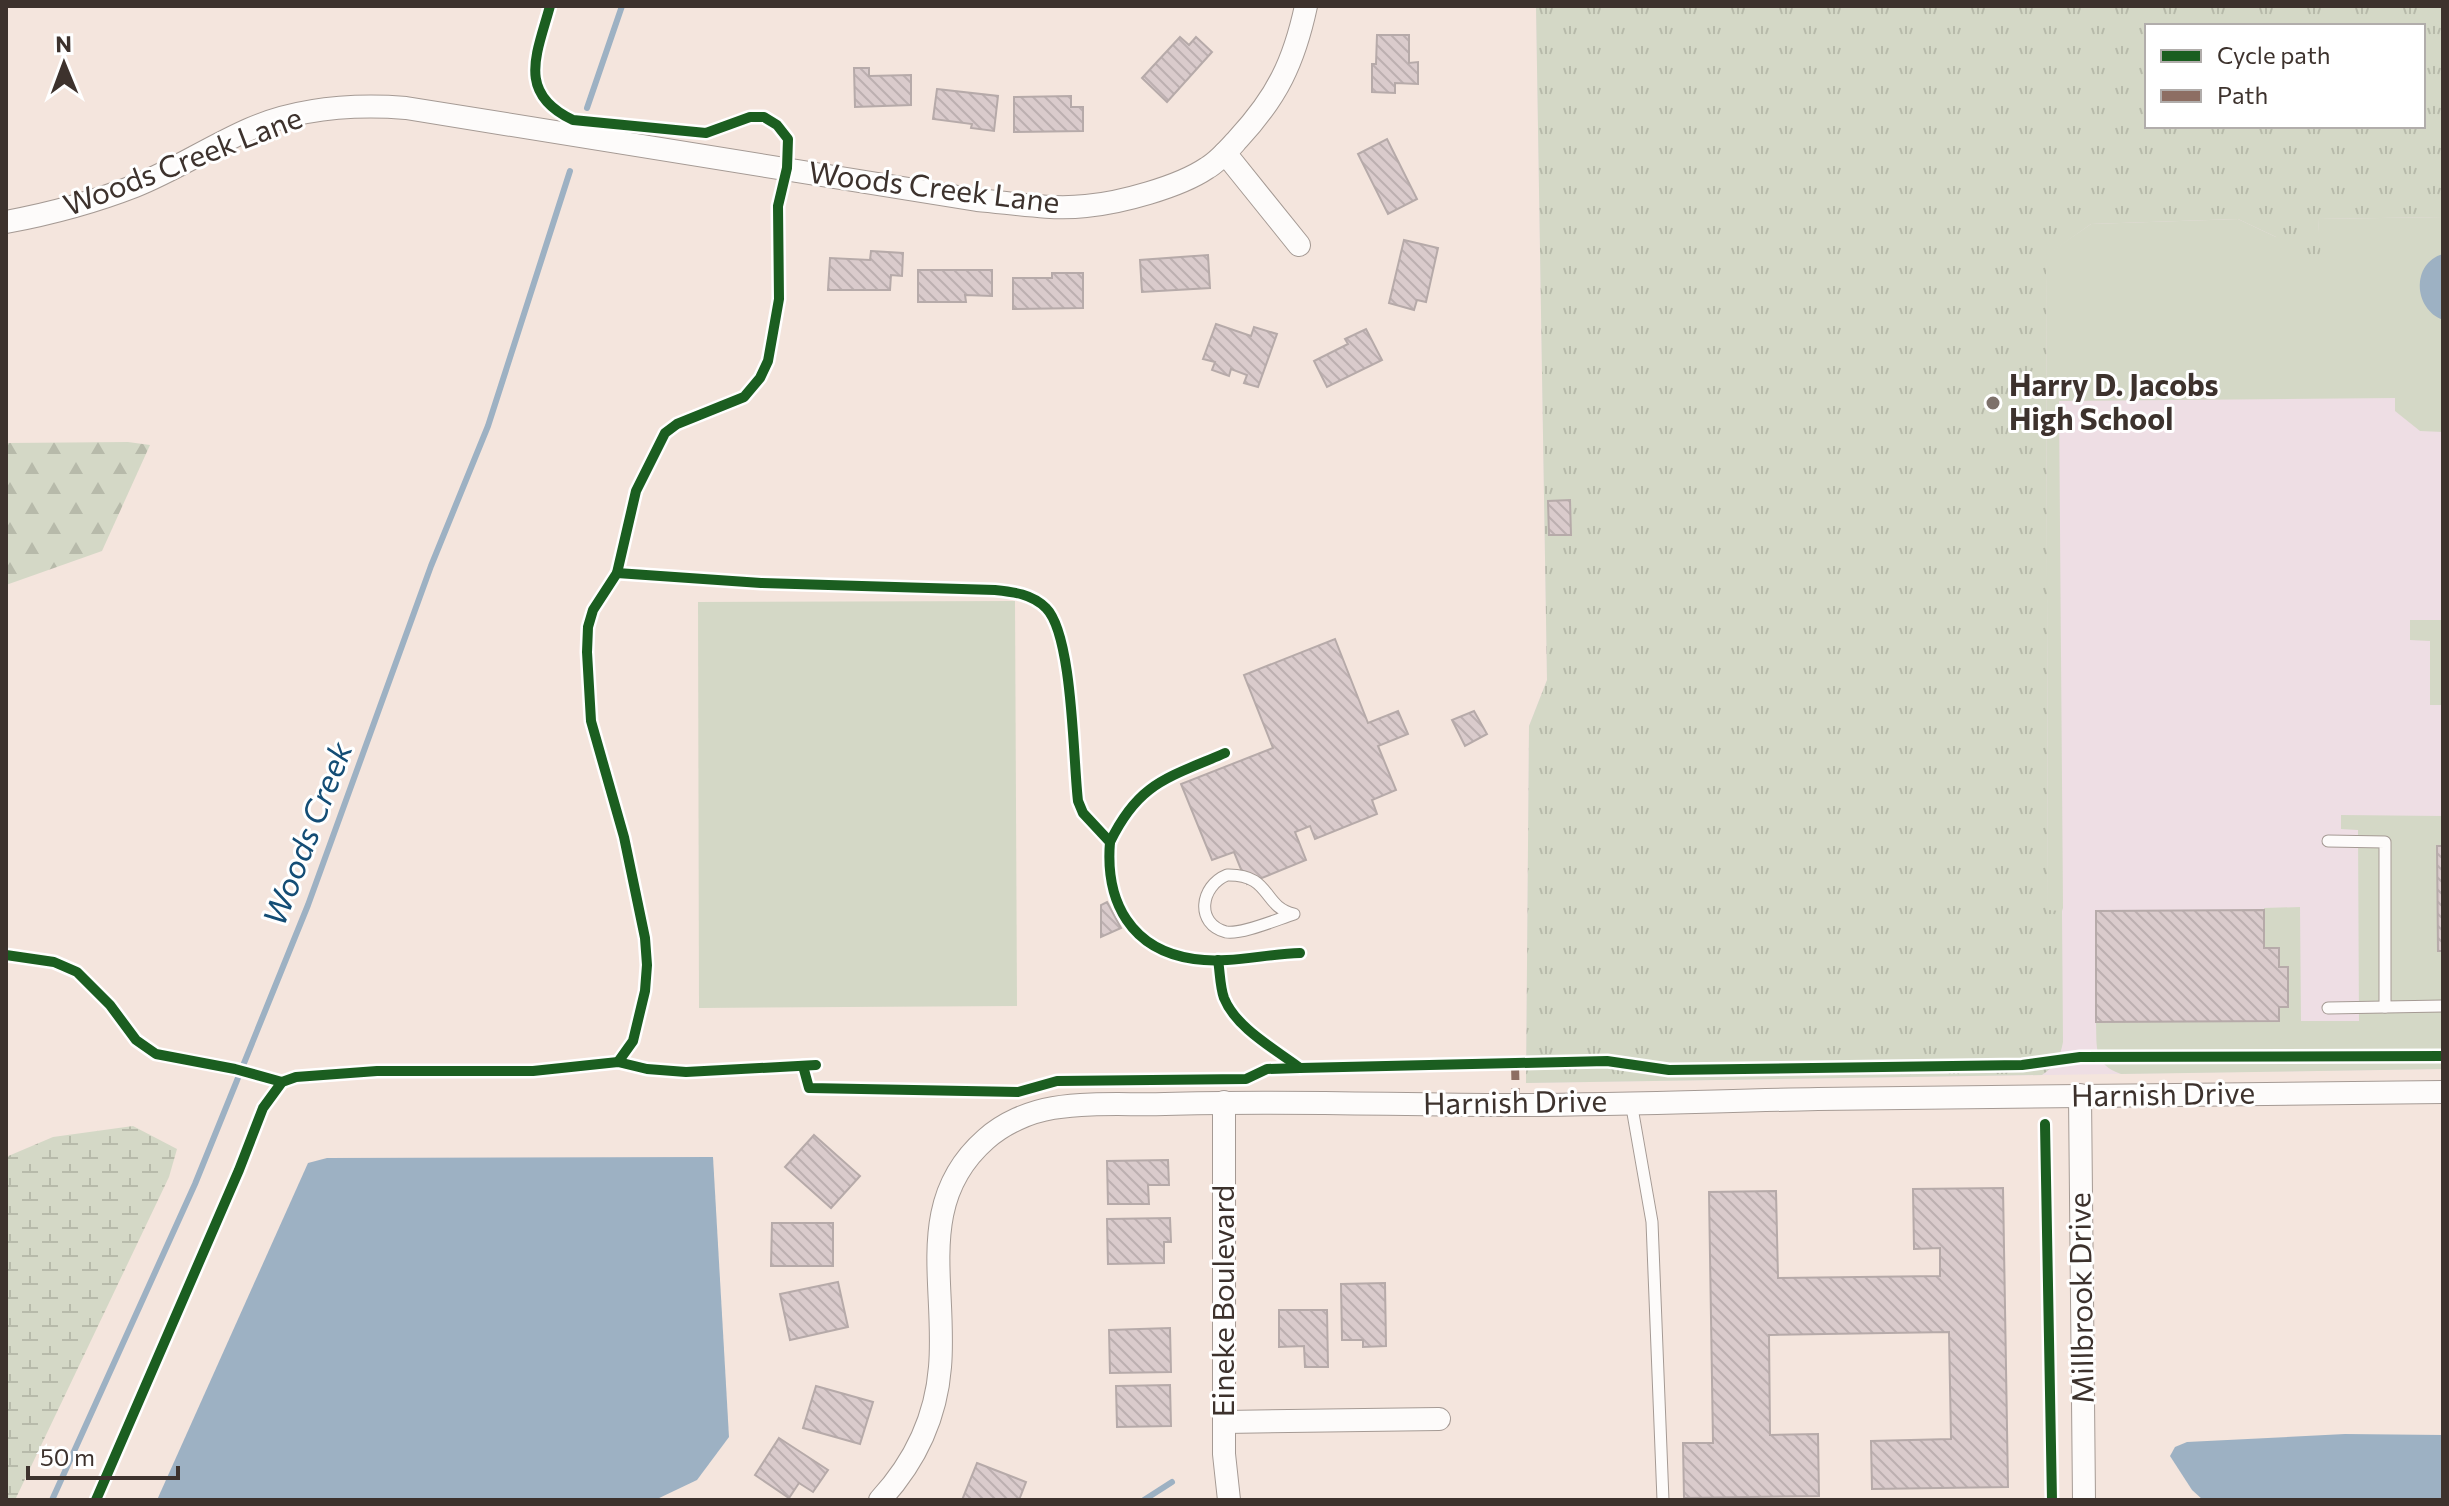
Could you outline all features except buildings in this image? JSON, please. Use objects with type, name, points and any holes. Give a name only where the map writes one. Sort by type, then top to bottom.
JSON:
[{"type":"street","name":"Woods Creek Lane","points":[[6,222],[135,186],[252,128],[308,113],[363,106],[406,108],[977,200],[1035,206],[1084,206],[1125,200],[1207,169],[1225,153],[1278,90],[1299,37],[1306,6]]},
{"type":"street","points":[[1225,153],[1299,245]]},
{"type":"street","name":"Harnish Drive","points":[[880,1500],[899,1480],[922,1441],[936,1392],[941,1343],[936,1254],[943,1206],[955,1177],[985,1140],[1005,1125],[1030,1114],[1053,1108],[1224,1102],[1516,1105],[2443,1092]]},
{"type":"street","name":"Millbrook Drive","points":[[2080,1095],[2084,1500]]},
{"type":"street","name":"Eineke Boulevard","points":[[1224,1102],[1225,1422],[1229,1500]]},
{"type":"street","points":[[1225,1422],[1439,1419]]},
{"type":"lane","points":[[2328,841],[2385,842],[2385,1007]]},
{"type":"lane","points":[[1227,875],[1249,877],[1264,888],[1281,911],[1294,914],[1228,932],[1212,923],[1206,914],[1204,899],[1217,879],[1227,875]]},
{"type":"lane","points":[[2328,1008],[2443,1006]]},
{"type":"lane","points":[[1631,1102],[1652,1222],[1663,1500]]},
{"type":"shaded area","name":"Harry D. Jacobs High School","points":[[1536,6],[2443,6],[2443,1069],[1526,1083],[1529,726],[1547,680]]},
{"type":"green space","name":"Harry D. Jacobs High School","points":[[1536,6],[2443,6],[2443,217],[2318,219],[2321,258],[2284,259],[2276,237],[2238,219],[2091,224],[2046,256],[2048,910],[2062,911],[2063,1042],[2056,1061],[2047,1072],[2042,1075],[1526,1083],[1529,726],[1547,680]]},
{"type":"green space","points":[[2443,217],[2443,432],[2420,431],[2395,411],[2395,398],[2059,401],[2063,908],[2062,911],[2048,911],[2046,255],[2091,224],[2238,219],[2320,258],[2318,219]]},
{"type":"green space","points":[[128,442],[150,445],[102,551],[6,585],[6,443]]},
{"type":"green space","points":[[1015,601],[1017,1006],[699,1008],[698,602]]},
{"type":"green space","points":[[2410,620],[2443,620],[2443,705],[2430,705],[2430,641],[2410,640]]},
{"type":"green space","points":[[2341,815],[2443,816],[2443,1069],[2121,1074],[2105,1065],[2098,1054],[2096,1022],[2279,1021],[2279,1007],[2288,1007],[2288,967],[2279,967],[2279,948],[2264,948],[2264,908],[2300,907],[2301,1021],[2359,1021],[2358,830],[2341,829]]},
{"type":"green space","points":[[133,1126],[177,1149],[169,1177],[15,1500],[6,1500],[6,1157],[53,1137]]},
{"type":"water","points":[[2443,254],[2443,320],[2426,306],[2420,286],[2425,267]]},
{"type":"water","points":[[713,1157],[729,1437],[697,1480],[655,1500],[157,1500],[308,1163],[327,1158]]},
{"type":"water","points":[[2345,1434],[2443,1435],[2443,1500],[2203,1500],[2192,1490],[2170,1456],[2175,1447],[2187,1442]]},
{"type":"waterway","name":"Woods Creek","points":[[587,108],[622,6]]},
{"type":"waterway","name":"Woods Creek","points":[[52,1500],[195,1184],[308,905],[431,566],[488,426],[570,171]]},
{"type":"waterway","points":[[1144,1500],[1172,1482]]},
{"type":"marked path","points":[[1515,1064],[1516,1105]]},
{"type":"cycle path","points":[[550,6],[537,56],[537,85],[555,109],[573,120],[706,133],[750,117],[764,117],[777,125],[788,139],[787,168],[778,206],[779,299],[768,361],[760,378],[744,397],[677,424],[665,433],[636,491],[617,573],[593,610],[588,627],[591,721],[624,837],[645,938],[647,965],[645,991],[633,1041],[618,1062]]},
{"type":"cycle path","points":[[617,573],[761,583],[995,590],[1035,600],[1046,608],[1055,622],[1062,644],[1078,801],[1083,813],[1110,842],[1112,884],[1126,920],[1138,934],[1154,945],[1172,954],[1194,959],[1234,960],[1300,953]]},
{"type":"cycle path","points":[[1110,842],[1132,806],[1144,794],[1171,776],[1225,753]]},
{"type":"cycle path","points":[[6,955],[54,962],[77,972],[110,1005],[136,1040],[156,1054],[235,1069],[282,1082]]},
{"type":"cycle path","points":[[1218,960],[1224,998],[1237,1019],[1300,1068]]},
{"type":"cycle path","points":[[803,1066],[809,1088],[1018,1092],[1057,1081],[1246,1079],[1267,1069],[1300,1068],[1607,1061],[1669,1070],[2022,1065],[2080,1057],[2443,1056]]},
{"type":"cycle path","points":[[96,1500],[263,1108],[282,1082],[296,1077],[377,1071],[533,1071],[618,1062],[647,1069],[686,1072],[816,1065]]},
{"type":"cycle path","points":[[2045,1124],[2052,1500]]},
{"type":"place","name":"Harry D. Jacobs High School","points":[[1993,403]]}]
